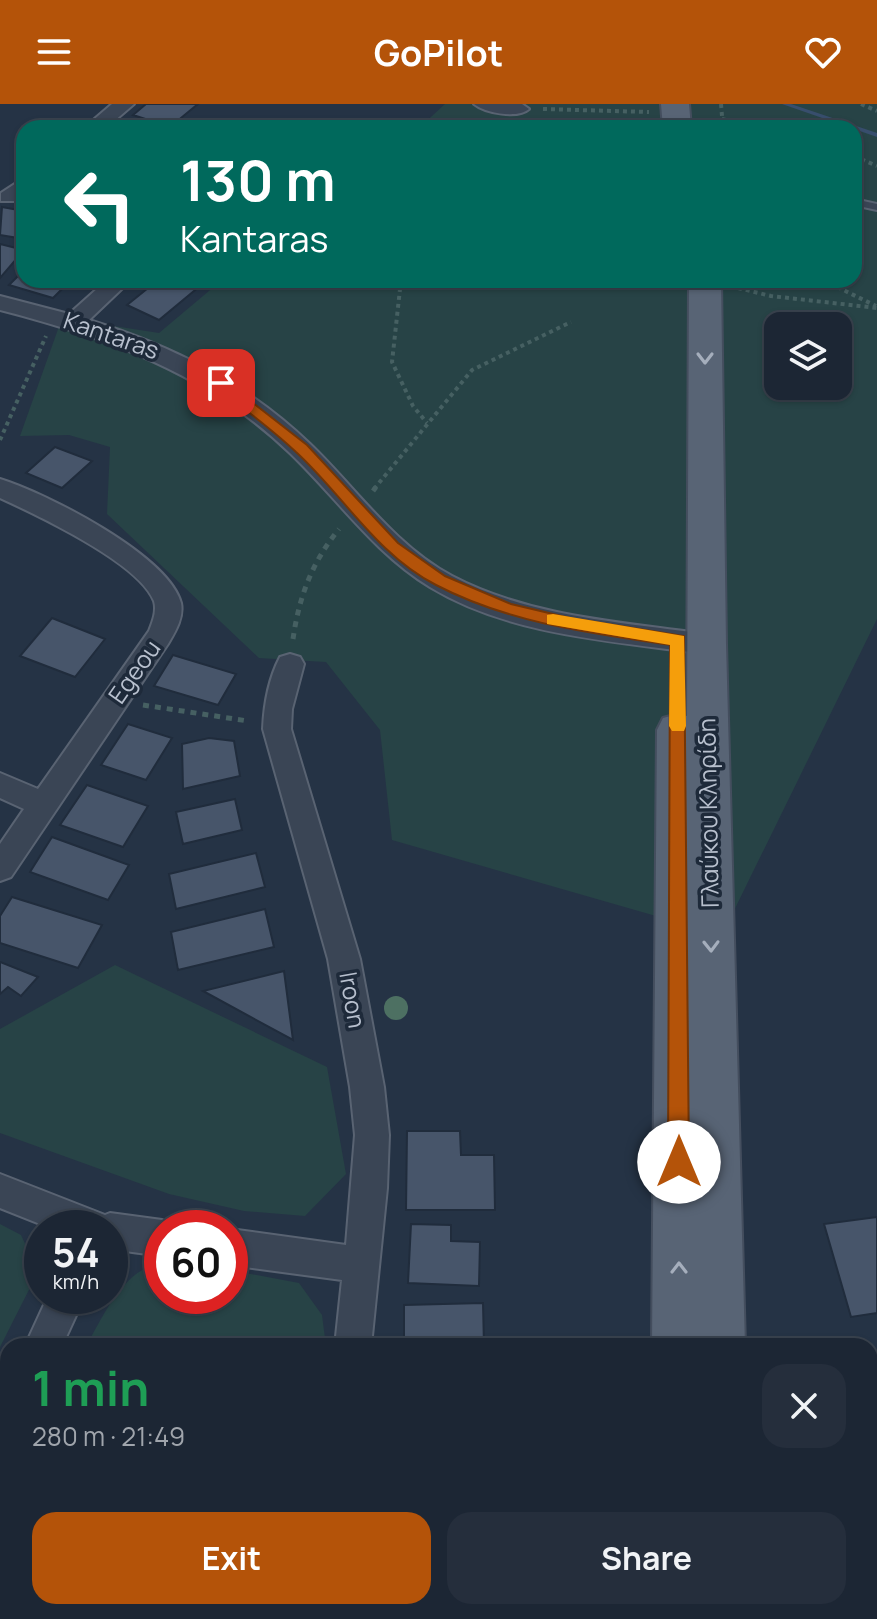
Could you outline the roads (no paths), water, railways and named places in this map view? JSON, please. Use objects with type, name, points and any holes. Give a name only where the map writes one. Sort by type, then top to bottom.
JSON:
[{"type":"main road","name":"Γλαύκου Κληρίδη","points":[[677,288],[718,1338]]},
{"type":"main road","name":"Γλαύκου Κληρίδη","points":[[679,1338],[692,642],[722,288]]},
{"type":"street","points":[[104,120],[124,104]]},
{"type":"street","points":[[484,104],[519,109]]},
{"type":"street","points":[[64,319],[109,288]]},
{"type":"street","name":"Kantaras","points":[[0,303],[64,319],[181,361],[221,383],[284,432],[392,547],[439,580],[486,603],[570,624],[692,642]]},
{"type":"street","name":"Egeou","points":[[0,488],[92,533],[137,567],[163,592],[168,610],[164,628],[0,868]]},
{"type":"street","name":"Iroon","points":[[290,664],[277,725],[280,748],[344,959],[367,1087],[372,1135],[371,1175],[354,1338]]},
{"type":"street","points":[[0,785],[43,805]]},
{"type":"street","points":[[0,1191],[48,1210]]},
{"type":"street","points":[[248,1249],[362,1265]]},
{"type":"street","points":[[47,1338],[58,1314]]},
{"type":"waterway","points":[[785,104],[832,120]]},
{"type":"waterway","points":[[862,130],[877,135]]}]
